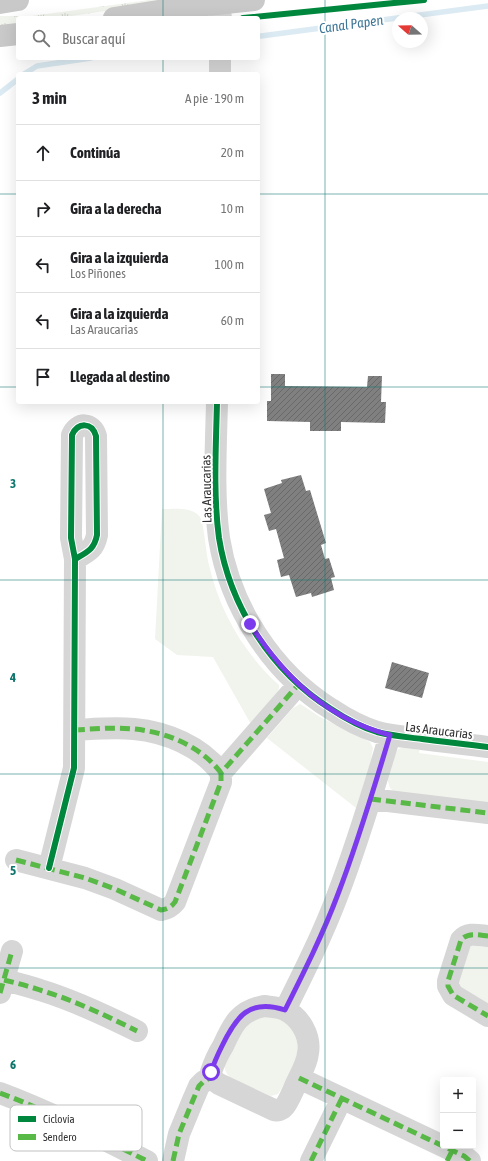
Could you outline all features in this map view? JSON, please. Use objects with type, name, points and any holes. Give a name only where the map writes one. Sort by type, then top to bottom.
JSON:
[{"type":"main road","points":[[0,3],[18,0]]},
{"type":"main road","points":[[133,16],[219,7],[254,0]]},
{"type":"main road","points":[[0,36],[16,34]]},
{"type":"street","points":[[220,60],[220,72]]},
{"type":"street","name":"Las Araucarias","points":[[217,404],[216,500],[217,523],[223,557],[228,575],[242,609],[256,634],[277,661],[298,685],[316,699],[341,715],[364,727],[390,735],[488,747]]},
{"type":"street","points":[[49,868],[74,768],[75,559],[71,538],[72,435],[77,427],[85,425],[92,428],[96,436],[96,535],[93,546],[89,551],[75,559]]},
{"type":"street","points":[[221,773],[298,685]]},
{"type":"street","points":[[16,860],[85,878],[115,889],[161,910],[167,909],[175,902],[221,782],[221,773],[216,766],[195,749],[166,735],[132,729],[75,730]]},
{"type":"street","points":[[285,1010],[310,959],[338,894],[363,826],[390,735]]},
{"type":"street","points":[[371,799],[488,813]]},
{"type":"street","points":[[488,936],[468,934],[460,940],[448,986],[453,995],[488,1016]]},
{"type":"street","points":[[12,951],[2,986],[40,990],[75,1002],[137,1031]]},
{"type":"street","points":[[264,1006],[285,1010],[296,1018],[306,1035],[308,1043],[307,1058],[299,1078],[284,1107],[278,1111],[215,1082],[211,1072],[230,1029],[244,1013],[264,1006]]},
{"type":"street","points":[[173,1161],[179,1134],[192,1100],[199,1086],[204,1081],[212,1077]]},
{"type":"street","points":[[299,1078],[342,1098],[456,1158]]},
{"type":"street","points":[[0,1094],[30,1105]]},
{"type":"street","points":[[311,1161],[342,1098]]},
{"type":"street","points":[[127,1151],[147,1161]]},
{"type":"green space","points":[[149,0],[180,0],[72,16],[32,16]]},
{"type":"green space","points":[[0,16],[16,16],[16,24],[0,27]]},
{"type":"green space","points":[[162,509],[192,511],[197,513],[200,517],[203,525],[213,582],[226,615],[255,660],[279,685],[278,691],[252,726],[213,657],[177,655],[155,639]]},
{"type":"green space","points":[[300,704],[320,717],[370,742],[373,748],[370,764],[356,808],[267,738],[293,708]]},
{"type":"green space","points":[[407,745],[420,745],[419,753],[488,762],[488,805],[393,791],[390,788],[387,778],[393,755],[397,750]]},
{"type":"green space","points":[[488,944],[488,1007],[460,991],[457,980],[469,946]]},
{"type":"green space","points":[[263,1015],[274,1017],[287,1023],[294,1033],[297,1041],[297,1056],[291,1070],[278,1094],[271,1096],[233,1080],[229,1077],[224,1064],[241,1027]]},
{"type":"building","points":[[271,374],[285,374],[285,386],[367,387],[368,376],[382,376],[381,402],[386,402],[385,423],[341,422],[341,431],[310,431],[310,422],[267,421],[267,401],[271,401]]},
{"type":"building","points":[[301,475],[306,491],[310,490],[326,543],[321,545],[325,559],[329,558],[335,577],[331,578],[334,590],[312,597],[311,593],[296,597],[289,575],[281,577],[277,560],[284,558],[276,529],[269,531],[264,515],[271,513],[264,489],[282,483],[281,480]]},
{"type":"building","points":[[392,662],[429,673],[422,698],[385,688]]},
{"type":"waterway","name":"Canal Papen","points":[[261,36],[488,6]]},
{"type":"waterway","name":"Canal Papen","points":[[27,72],[37,66],[78,60]]},
{"type":"waterway","name":"Canal Papen","points":[[0,93],[16,81]]},
{"type":"marked path","points":[[16,860],[85,878],[115,889],[161,910],[169,908],[175,902],[221,782],[221,773],[298,685]]},
{"type":"marked path","points":[[75,730],[127,728],[158,733],[193,748],[213,763],[221,773]]},
{"type":"marked path","points":[[371,799],[488,813]]},
{"type":"marked path","points":[[488,936],[470,935],[461,940],[448,981],[448,986],[453,995],[488,1016]]},
{"type":"marked path","points":[[0,993],[12,951]]},
{"type":"marked path","points":[[4,980],[65,998],[137,1031]]},
{"type":"marked path","points":[[173,1161],[179,1134],[199,1086],[204,1081],[212,1077]]},
{"type":"marked path","points":[[299,1078],[464,1156],[470,1161]]},
{"type":"marked path","points":[[0,1093],[30,1105]]},
{"type":"marked path","points":[[311,1161],[342,1098]]},
{"type":"marked path","points":[[127,1151],[147,1161]]},
{"type":"marked path","points":[[447,1161],[452,1151]]},
{"type":"cycle path","points":[[260,16],[424,0]]},
{"type":"cycle path","points":[[217,404],[215,470],[219,538],[233,589],[257,636],[273,657],[290,676],[310,694],[342,716],[365,728],[394,735],[488,747]]},
{"type":"cycle path","points":[[49,868],[74,768],[75,559],[71,538],[72,435],[78,428],[85,425],[91,428],[96,436],[97,535],[92,547],[75,559]]},
{"type":"route","points":[[211,1072],[230,1029],[244,1013],[264,1006],[285,1010],[327,921],[338,894],[363,826],[390,735],[352,722],[316,699],[298,685],[272,655],[250,624]]}]
